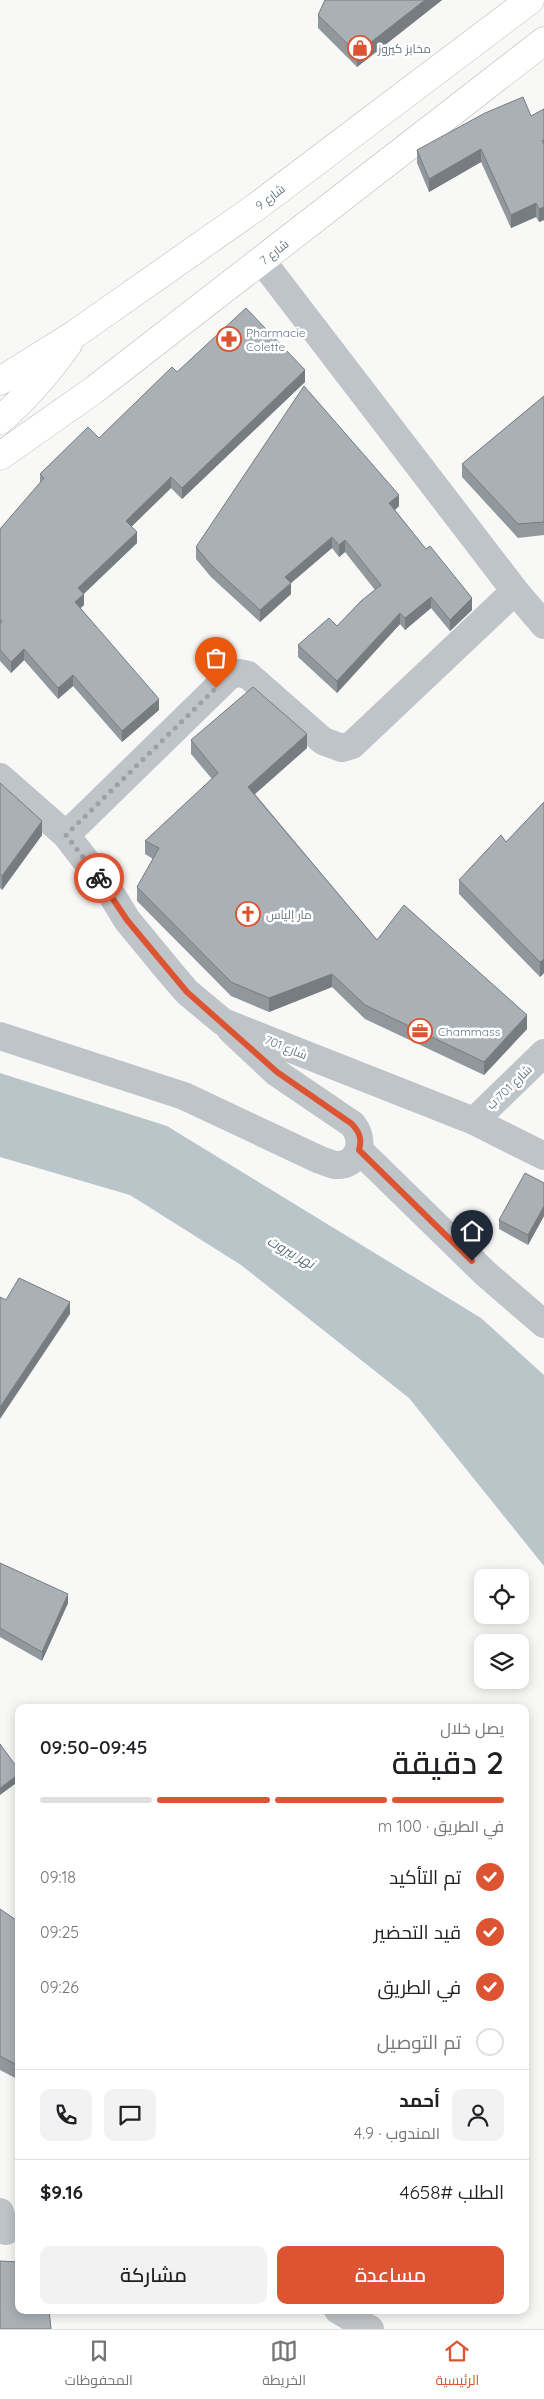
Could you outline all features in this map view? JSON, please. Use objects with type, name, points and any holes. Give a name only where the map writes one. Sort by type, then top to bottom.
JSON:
[{"type":"main road","name":"شارع 9","points":[[0,382],[75,334],[256,207],[530,0]]},
{"type":"main road","name":"شارع 7","points":[[0,456],[94,390],[544,41]]},
{"type":"main road","points":[[0,420],[20,403],[44,378],[75,334]]},
{"type":"street","points":[[262,261],[515,591],[544,624]]},
{"type":"street","points":[[66,835],[230,675],[239,673],[248,676],[323,742],[342,748],[352,745],[515,591]]},
{"type":"street","name":"شارع 701","points":[[0,777],[66,835],[110,892],[127,920],[181,985],[223,1022],[474,1121],[544,1156]]},
{"type":"street","points":[[0,1036],[184,1096],[296,1149],[336,1165],[349,1161],[359,1150],[361,1142],[360,1133],[352,1124],[277,1072],[223,1022]]},
{"type":"street","name":"شارع 701 ب","points":[[474,1121],[544,1053]]},
{"type":"street","points":[[359,1150],[486,1274],[544,1324]]},
{"type":"street","points":[[345,2314],[370,2329]]},
{"type":"water","name":"نهر بيروت","points":[[0,1073],[167,1126],[481,1318],[544,1375],[544,1566],[409,1398],[241,1265],[130,1195],[0,1157]]},
{"type":"building","name":"مخابز كيروز","points":[[325,0],[425,0],[357,53],[318,15]]},
{"type":"building","points":[[523,97],[531,116],[544,109],[544,141],[542,140],[544,145],[544,207],[539,209],[536,203],[511,215],[481,149],[429,179],[417,150],[485,113]]},
{"type":"building","points":[[246,308],[305,370],[182,488],[171,477],[126,521],[137,532],[78,588],[84,594],[75,602],[159,699],[122,731],[73,675],[58,688],[24,649],[11,662],[0,650],[0,624],[2,621],[0,620],[0,529],[44,478],[40,474],[88,427],[99,438],[172,367],[177,372]]},
{"type":"building","points":[[304,386],[399,495],[389,503],[426,549],[430,546],[472,598],[450,620],[431,597],[405,618],[400,613],[337,681],[298,645],[329,618],[337,626],[361,601],[381,585],[345,540],[339,545],[332,537],[285,577],[291,583],[260,610],[211,565],[196,547]]},
{"type":"building","points":[[544,396],[544,522],[518,524],[462,464]]},
{"type":"building","points":[[253,687],[307,734],[248,787],[377,940],[404,905],[527,1015],[484,1062],[365,1005],[332,974],[269,998],[231,982],[137,887],[159,848],[145,841],[218,773],[191,740]]},
{"type":"building","points":[[0,783],[42,821],[2,876],[0,874]]},
{"type":"building","points":[[544,802],[544,959],[540,962],[459,880],[501,835],[506,842]]},
{"type":"building","points":[[525,1173],[544,1183],[544,1206],[528,1235],[499,1220]]},
{"type":"building","points":[[19,1278],[70,1302],[0,1407],[0,1297],[6,1300]]},
{"type":"building","points":[[0,1563],[68,1594],[42,1652],[0,1628]]},
{"type":"building","points":[[0,1744],[15,1765],[15,1777],[0,1788]]},
{"type":"building","points":[[0,1909],[15,1919],[15,2064],[0,2056]]},
{"type":"building","points":[[0,2261],[15,2262],[15,2314],[49,2314],[51,2329],[0,2329]]},
{"type":"way so far","points":[[99,878],[66,835],[216,688]]},
{"type":"place","name":"مخابز كيروز","points":[[360,48]]},
{"type":"place","name":"Pharmacie Colette","points":[[229,339]]},
{"type":"place","name":"مار إلياس","points":[[248,914]]},
{"type":"place","name":"Chammass","points":[[420,1031]]},
{"type":"route","points":[[99,878],[127,920],[187,992],[223,1022],[264,1062],[352,1124],[360,1133],[361,1142],[359,1150],[472,1261]]}]
